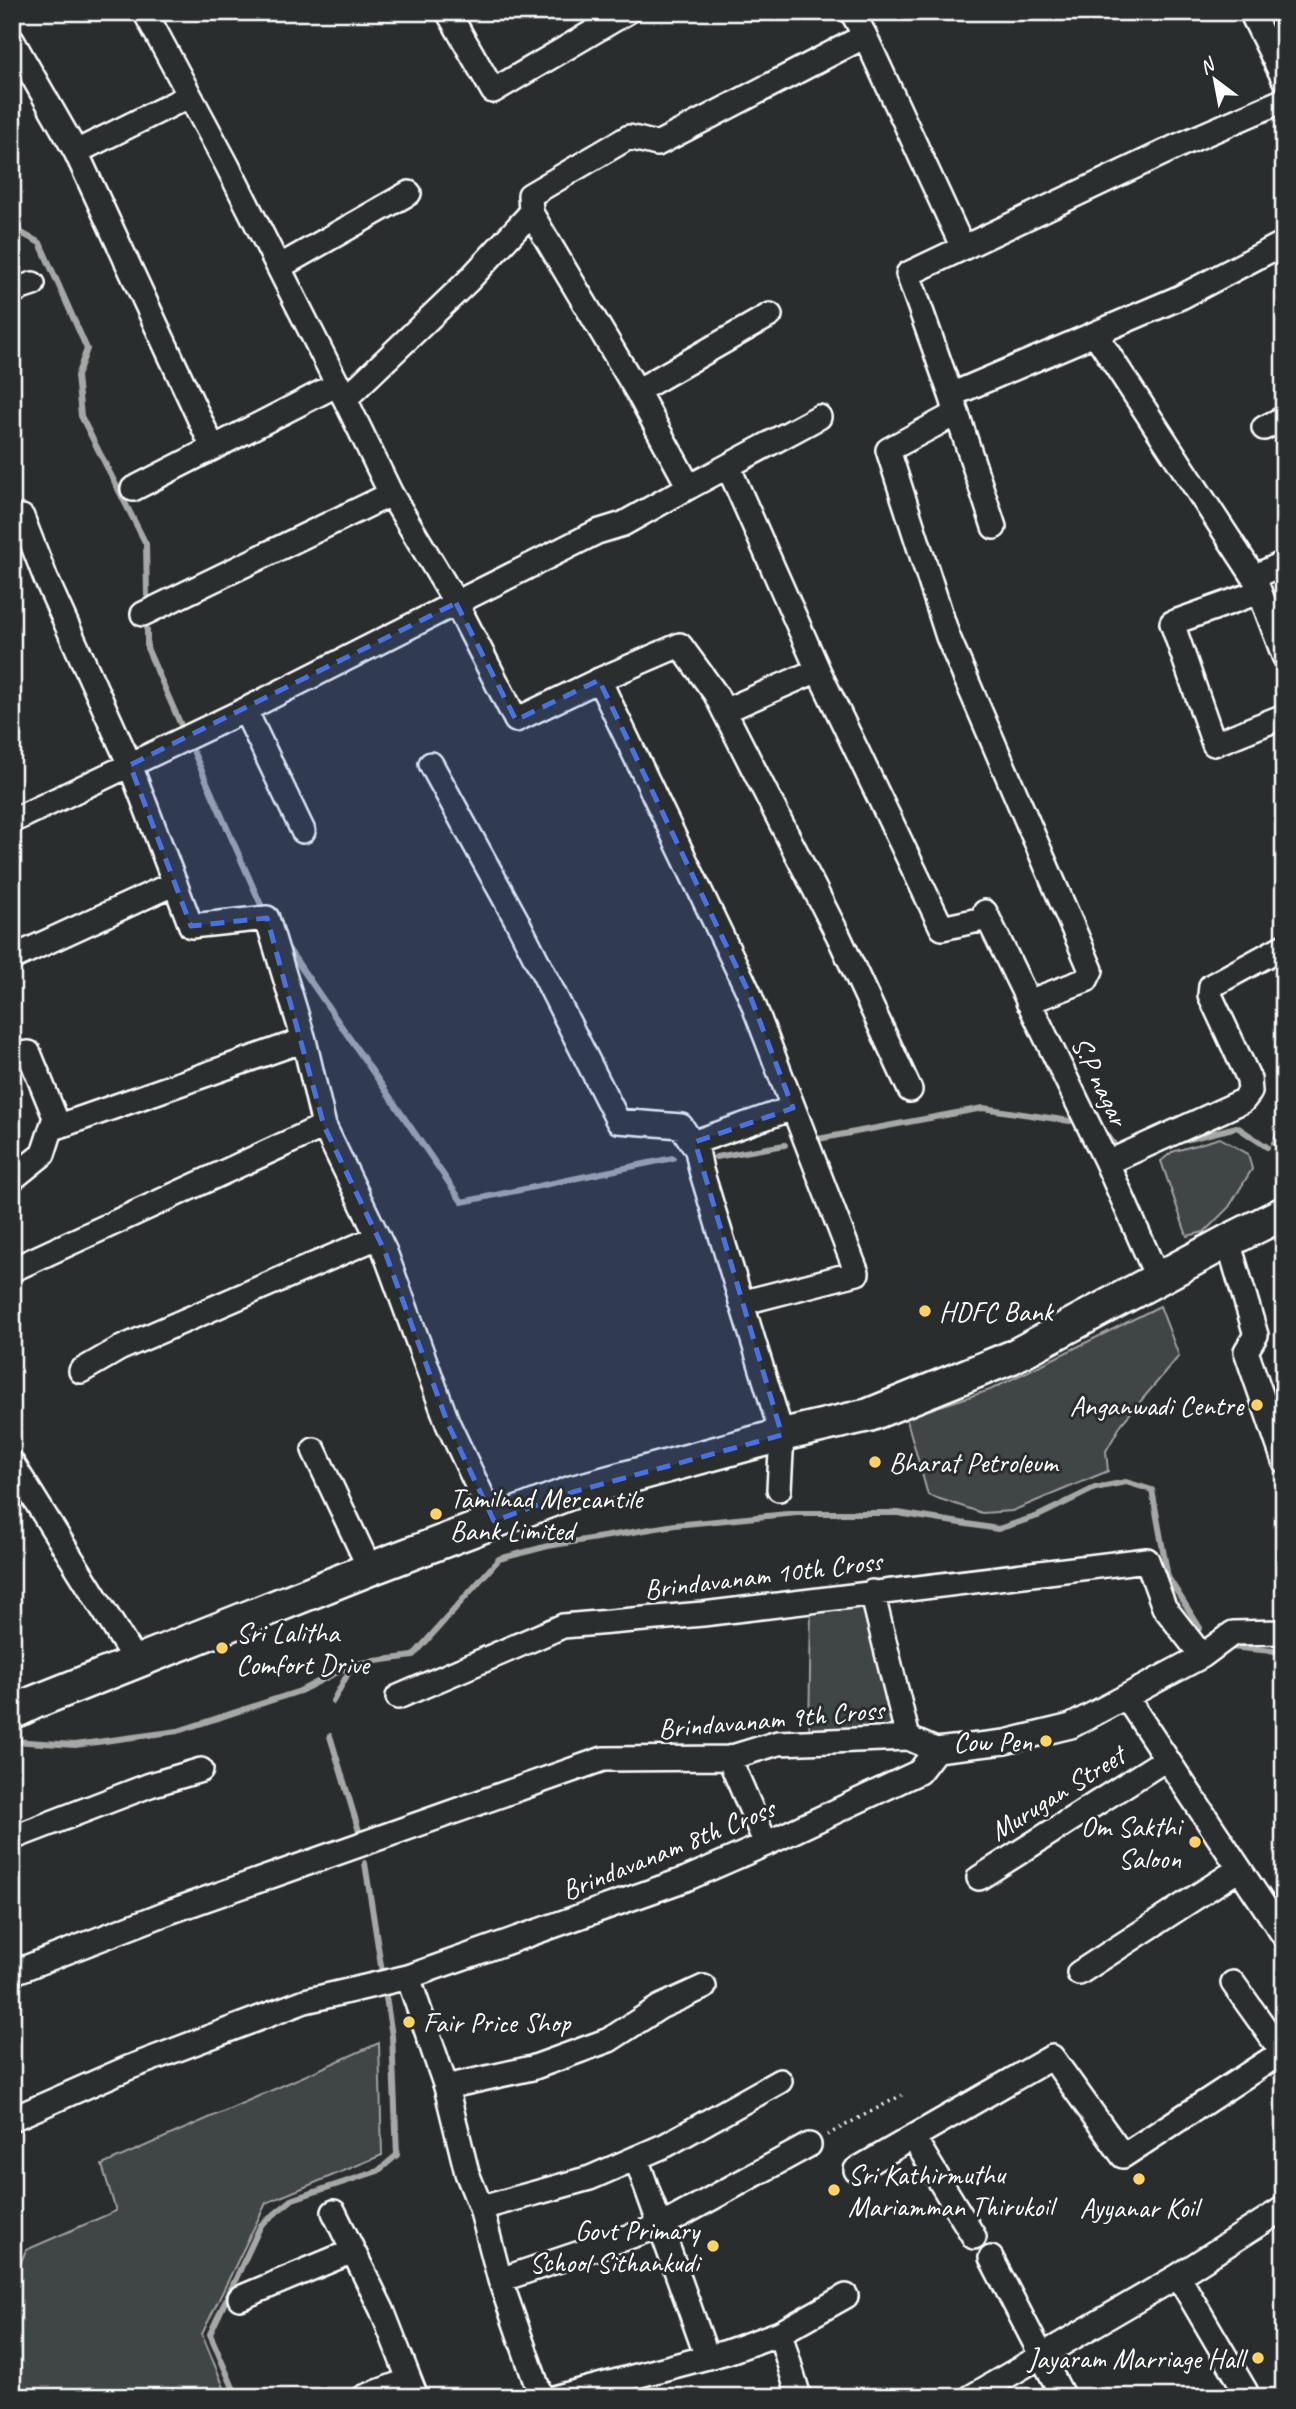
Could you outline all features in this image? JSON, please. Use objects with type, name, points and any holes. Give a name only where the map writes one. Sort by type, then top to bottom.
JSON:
[{"type":"street","points":[[145,12],[279,267],[391,494],[456,603],[516,720],[680,645],[715,693],[839,937],[910,1090]]},
{"type":"street","points":[[448,12],[494,91],[627,12]]},
{"type":"street","points":[[852,12],[963,248]]},
{"type":"street","points":[[1251,12],[1284,79]]},
{"type":"street","points":[[689,487],[637,391],[531,213],[530,195],[629,137],[657,144],[865,36]]},
{"type":"street","points":[[12,40],[76,152],[213,448]]},
{"type":"street","points":[[76,152],[190,96]]},
{"type":"street","points":[[994,527],[908,274],[1180,145],[1284,100]]},
{"type":"street","points":[[279,267],[409,193]]},
{"type":"street","points":[[133,489],[213,448],[342,392],[468,281],[531,213]]},
{"type":"street","points":[[1027,1002],[1086,980],[1091,970],[948,637],[888,450],[954,404],[1181,297],[1284,243]]},
{"type":"street","points":[[12,281],[33,284],[12,291]]},
{"type":"street","points":[[637,391],[770,314]]},
{"type":"street","points":[[1096,335],[1257,585],[1284,656]]},
{"type":"street","points":[[12,821],[245,710],[597,533],[623,524],[819,417]]},
{"type":"street","points":[[724,711],[818,670],[728,466]]},
{"type":"street","points":[[143,614],[391,494]]},
{"type":"street","points":[[12,522],[22,517],[46,579],[130,765],[191,926],[267,918],[304,1040],[324,1126],[378,1237],[448,1424],[494,1521]]},
{"type":"street","points":[[1284,563],[1257,585],[1172,623],[1214,744],[1284,716]]},
{"type":"street","name":"S.P nagar","points":[[818,670],[942,928],[986,915],[1107,1163],[1158,1279]]},
{"type":"street","points":[[599,680],[749,993],[856,1273],[741,1303]]},
{"type":"street","points":[[245,710],[303,831]]},
{"type":"street","points":[[431,764],[516,919],[618,1121],[681,1126],[697,1150],[782,1436],[779,1489]]},
{"type":"street","points":[[12,958],[175,883]]},
{"type":"street","points":[[1107,1163],[1243,1101],[1250,1092],[1250,1079],[1210,995],[1211,986],[1284,946]]},
{"type":"street","points":[[51,1129],[304,1040]]},
{"type":"street","points":[[12,1055],[29,1053],[55,1117],[43,1154],[12,1179]]},
{"type":"street","points":[[692,1143],[793,1108]]},
{"type":"street","points":[[16,1268],[324,1126]]},
{"type":"street","points":[[15,1706],[136,1662],[573,1492],[869,1415],[1012,1357],[1284,1213]]},
{"type":"street","points":[[81,1371],[118,1349],[378,1237]]},
{"type":"street","points":[[1228,1241],[1256,1335],[1246,1351],[1284,1461]]},
{"type":"street","points":[[314,1450],[370,1569]]},
{"type":"street","points":[[12,1464],[136,1662]]},
{"type":"street","name":"Brindavanam 10th Cross","points":[[398,1697],[562,1626],[703,1614],[1147,1560],[1164,1607],[1202,1656]]},
{"type":"street","points":[[872,1592],[908,1738]]},
{"type":"street","points":[[936,1751],[1005,1742],[1071,1726],[1202,1656],[1233,1633],[1284,1632]]},
{"type":"street","points":[[1126,1698],[1239,1868],[1277,1911],[1284,1936]]},
{"type":"street","name":"Brindavanam 9th Cross","points":[[12,1973],[169,1912],[603,1759],[729,1758],[778,1743],[908,1738],[936,1751]]},
{"type":"street","name":"Brindavanam 8th Cross","points":[[12,2119],[128,2068],[304,2001],[408,1977],[686,1879],[919,1772],[936,1751]]},
{"type":"street","points":[[729,1758],[766,1844]]},
{"type":"street","name":"Murugan Street","points":[[979,1878],[1166,1759]]},
{"type":"street","points":[[12,1838],[150,1785],[201,1770]]},
{"type":"street","points":[[1079,1973],[1239,1868]]},
{"type":"street","points":[[408,1977],[446,2087],[467,2173],[481,2208],[500,2280],[541,2397]]},
{"type":"street","points":[[856,2170],[1052,2057],[1123,2155],[1283,2053],[1233,1983]]},
{"type":"street","points":[[446,2087],[532,2068],[609,2040],[660,2007],[704,1987]]},
{"type":"street","points":[[481,2208],[590,2178],[666,2145],[780,2081]]},
{"type":"street","points":[[913,2137],[974,2237]]},
{"type":"street","points":[[500,2280],[660,2226],[809,2145]]},
{"type":"street","points":[[636,2158],[707,2357]]},
{"type":"street","points":[[971,2397],[1178,2276],[1284,2208]]},
{"type":"street","points":[[334,2212],[382,2311],[413,2388],[364,2397]]},
{"type":"street","points":[[240,2298],[353,2251]]},
{"type":"street","points":[[991,2258],[1063,2397]]},
{"type":"street","points":[[1178,2276],[1246,2392]]},
{"type":"street","points":[[557,2397],[707,2357],[780,2333],[846,2296]]},
{"type":"street","points":[[780,2333],[799,2397]]},
{"type":"path","points":[[809,2145],[902,2095]]},
{"type":"highlighted area","points":[[456,603],[516,720],[599,680],[749,993],[793,1108],[695,1142],[782,1435],[573,1492],[494,1521],[448,1424],[385,1252],[324,1126],[267,918],[191,926],[130,765]]},
{"type":"shaded area","points":[[1220,1138],[1248,1154],[1252,1169],[1229,1207],[1204,1232],[1187,1236],[1161,1161],[1172,1152]]},
{"type":"shaded area","points":[[1160,1306],[1179,1356],[1122,1423],[1106,1451],[1108,1471],[1012,1511],[982,1513],[928,1495],[906,1417],[990,1390]]},
{"type":"shaded area","points":[[865,1604],[895,1728],[809,1735],[811,1608]]},
{"type":"shaded area","points":[[379,2043],[382,2155],[266,2203],[202,2334],[228,2397],[12,2397],[12,2283],[26,2250],[116,2211],[102,2165]]},
{"type":"waterway","points":[[12,228],[40,243],[87,349],[77,376],[81,416],[146,544],[147,595]]},
{"type":"waterway","points":[[147,630],[147,648],[180,723]]},
{"type":"waterway","points":[[194,753],[265,914]]},
{"type":"waterway","points":[[285,944],[462,1202],[673,1158]]},
{"type":"waterway","points":[[818,1139],[983,1108],[1070,1121]]},
{"type":"waterway","points":[[1274,1143],[1284,1124]]},
{"type":"waterway","points":[[1101,1126],[1120,1153]]},
{"type":"waterway","points":[[1177,1142],[1237,1127],[1267,1147]]},
{"type":"waterway","points":[[716,1157],[785,1145]]},
{"type":"waterway","points":[[12,1741],[75,1745],[178,1731],[300,1691],[353,1664],[413,1656],[499,1559],[548,1546],[675,1525],[797,1513],[898,1513],[998,1529],[1038,1516],[1095,1488],[1126,1482],[1152,1490],[1168,1577],[1200,1628]]},
{"type":"waterway","points":[[1230,1647],[1284,1652]]},
{"type":"waterway","points":[[333,1701],[352,1666]]},
{"type":"waterway","points":[[330,1736],[359,1831]]},
{"type":"waterway","points":[[365,1863],[382,1972]]},
{"type":"waterway","points":[[237,2397],[210,2334],[261,2225],[293,2199],[378,2171],[397,2155],[392,2036],[386,1997]]},
{"type":"place","name":"HDFC Bank","points":[[925,1311]]},
{"type":"place","name":"Anganwadi Centre","points":[[1257,1405]]},
{"type":"place","name":"Bharat Petroleum","points":[[875,1462]]},
{"type":"place","name":"Tamilnad Mercantile Bank Limited","points":[[436,1514]]},
{"type":"place","name":"Sri Lalitha Comfort Drive","points":[[222,1648]]},
{"type":"place","name":"Cow Pen","points":[[1046,1741]]},
{"type":"place","name":"Om Sakthi Saloon","points":[[1195,1842]]},
{"type":"place","name":"Fair Price Shop","points":[[409,2022]]},
{"type":"place","name":"Ayyanar Koil","points":[[1139,2179]]},
{"type":"place","name":"Sri Kathirmuthu Mariamman Thirukoil","points":[[834,2190]]},
{"type":"place","name":"Govt Primary School Sithankudi","points":[[713,2246]]},
{"type":"place","name":"Jayaram Marriage Hall","points":[[1258,2358]]}]
